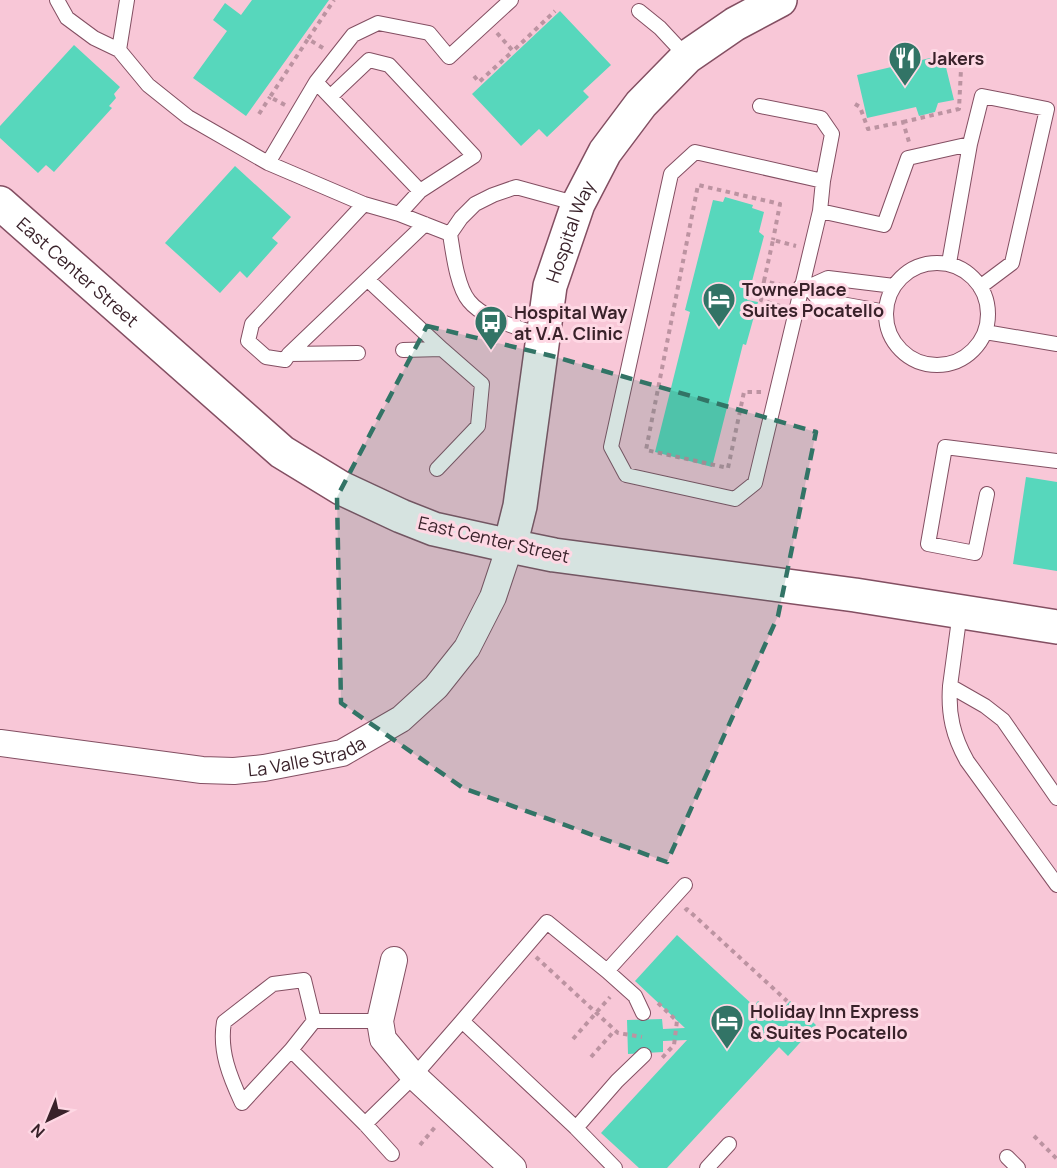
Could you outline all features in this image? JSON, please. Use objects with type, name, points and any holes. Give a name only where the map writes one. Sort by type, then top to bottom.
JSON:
[{"type":"street","name":"Hospital Way","points":[[510,546],[520,506],[550,286],[578,204],[605,152],[641,104],[687,57],[735,24],[780,0]]},
{"type":"street","name":"East Center Street","points":[[0,203],[282,452],[342,488],[401,516],[434,529],[554,555],[843,593],[1057,627]]},
{"type":"street","name":"La Valle Strada","points":[[0,743],[223,771],[264,768],[342,753],[400,718],[436,687],[467,648],[492,597],[510,546]]},
{"type":"street","points":[[394,960],[380,1022],[382,1039],[414,1076],[513,1168]]},
{"type":"lane","points":[[57,0],[67,18],[94,38],[119,50],[148,85],[188,117],[268,163],[364,204],[399,214],[450,234]]},
{"type":"lane","points":[[119,50],[127,0]]},
{"type":"lane","points":[[268,163],[316,82],[353,35],[378,23],[429,33],[449,57],[511,0]]},
{"type":"lane","points":[[639,11],[660,28],[687,57]]},
{"type":"lane","points":[[331,96],[369,60],[389,65],[474,156],[420,191],[399,214]]},
{"type":"lane","points":[[316,82],[420,191]]},
{"type":"lane","points":[[949,263],[970,144],[982,96],[1047,109],[1012,263],[980,287]]},
{"type":"lane","points":[[760,106],[821,118],[832,134],[805,286],[755,483],[735,499],[626,475],[611,447],[671,174],[695,152],[823,181]]},
{"type":"lane","points":[[820,211],[884,225],[908,158],[970,144]]},
{"type":"lane","points":[[544,337],[484,314],[468,300],[456,270],[450,234],[474,204],[516,187],[578,204]]},
{"type":"lane","points":[[364,204],[252,324],[248,341],[266,357],[285,360],[425,224]]},
{"type":"lane","points":[[931,263],[949,263],[972,277],[980,287],[987,303],[988,317],[985,332],[979,344],[969,354],[944,365],[930,365],[916,361],[905,354],[895,344],[889,331],[887,301],[894,286],[916,267],[931,263]]},
{"type":"lane","points":[[805,286],[828,278],[894,286]]},
{"type":"lane","points":[[368,279],[482,384],[478,426],[437,469]]},
{"type":"lane","points":[[805,286],[819,300],[886,312]]},
{"type":"lane","points":[[985,332],[1057,344]]},
{"type":"lane","points":[[403,350],[442,349]]},
{"type":"lane","points":[[289,354],[358,353]]},
{"type":"lane","points":[[987,494],[975,553],[928,544],[945,447],[1057,461]]},
{"type":"lane","points":[[960,612],[949,705],[951,723],[957,742],[967,761],[1057,885]]},
{"type":"lane","points":[[950,686],[1004,720],[1057,798]]},
{"type":"lane","points":[[607,971],[685,885]]},
{"type":"lane","points":[[365,1124],[414,1076],[547,922],[635,996],[642,1012]]},
{"type":"lane","points":[[304,980],[314,1021],[291,1050],[242,1103],[229,1074],[221,1037],[224,1022],[273,984],[304,980]]},
{"type":"lane","points":[[314,1021],[380,1022]]},
{"type":"lane","points":[[462,1021],[576,1128],[615,1168]]},
{"type":"lane","points":[[291,1050],[392,1154]]},
{"type":"lane","points":[[576,1128],[644,1054]]},
{"type":"lane","points":[[707,1168],[729,1144]]},
{"type":"lane","points":[[1007,1157],[1018,1168]]},
{"type":"path","points":[[259,114],[334,0]]},
{"type":"path","points":[[474,76],[479,82],[555,11]]},
{"type":"path","points":[[308,39],[313,41]]},
{"type":"path","points":[[855,104],[860,107],[868,129],[904,124],[959,108],[961,69]]},
{"type":"path","points":[[270,97],[276,100]]},
{"type":"path","points":[[763,382],[760,393],[744,392],[728,468],[646,450],[698,185],[780,204],[761,300],[781,305],[777,317]]},
{"type":"path","points":[[773,240],[797,246]]},
{"type":"path","points":[[680,917],[687,909],[787,1001]]},
{"type":"path","points":[[536,957],[618,1034],[643,1037]]},
{"type":"path","points":[[652,997],[677,1021],[674,1045],[658,1062]]},
{"type":"path","points":[[573,1039],[600,1009]]},
{"type":"path","points":[[591,1057],[615,1030]]},
{"type":"path","points":[[420,1145],[439,1123]]},
{"type":"path","points":[[1034,1136],[1057,1159]]},
{"type":"highlighted area","points":[[427,326],[552,356],[816,432],[778,616],[667,862],[463,788],[341,703],[337,497]]},
{"type":"building","points":[[252,0],[329,0],[246,116],[193,78],[227,31],[213,20],[225,3],[241,15]]},
{"type":"building","points":[[560,11],[611,65],[583,91],[589,97],[547,137],[539,129],[521,146],[472,94]]},
{"type":"building","points":[[74,45],[120,87],[114,94],[116,98],[109,106],[112,108],[54,172],[46,165],[38,173],[0,138],[0,126]]},
{"type":"building","name":"Jakers","points":[[943,55],[954,100],[938,103],[935,112],[919,116],[916,107],[867,118],[857,75]]},
{"type":"building","points":[[235,166],[291,217],[272,238],[278,243],[247,278],[240,271],[220,293],[165,243]]},
{"type":"building","name":"TownePlace Suites Pocatello","points":[[725,197],[753,205],[752,208],[764,212],[759,232],[764,236],[747,300],[758,302],[746,345],[743,344],[712,467],[655,452],[690,312],[685,310],[713,200],[723,202]]},
{"type":"building","points":[[1026,477],[1057,482],[1057,571],[1013,564]]},
{"type":"building","name":"Holiday Inn Express & Suites Pocatello","points":[[677,935],[754,1006],[758,1001],[776,1017],[790,1001],[816,1025],[788,1056],[779,1047],[667,1168],[639,1168],[601,1133],[687,1040],[663,1041],[663,1052],[628,1054],[627,1020],[662,1019],[663,1029],[685,1028],[635,981]]},
{"type":"place","name":"Jakers","points":[[905,87]]},
{"type":"place","name":"TownePlace Suites Pocatello","points":[[719,328]]},
{"type":"place","name":"Hospital Way at V.A. Clinic","points":[[491,351]]},
{"type":"place","name":"Holiday Inn Express & Suites Pocatello","points":[[727,1050]]}]
